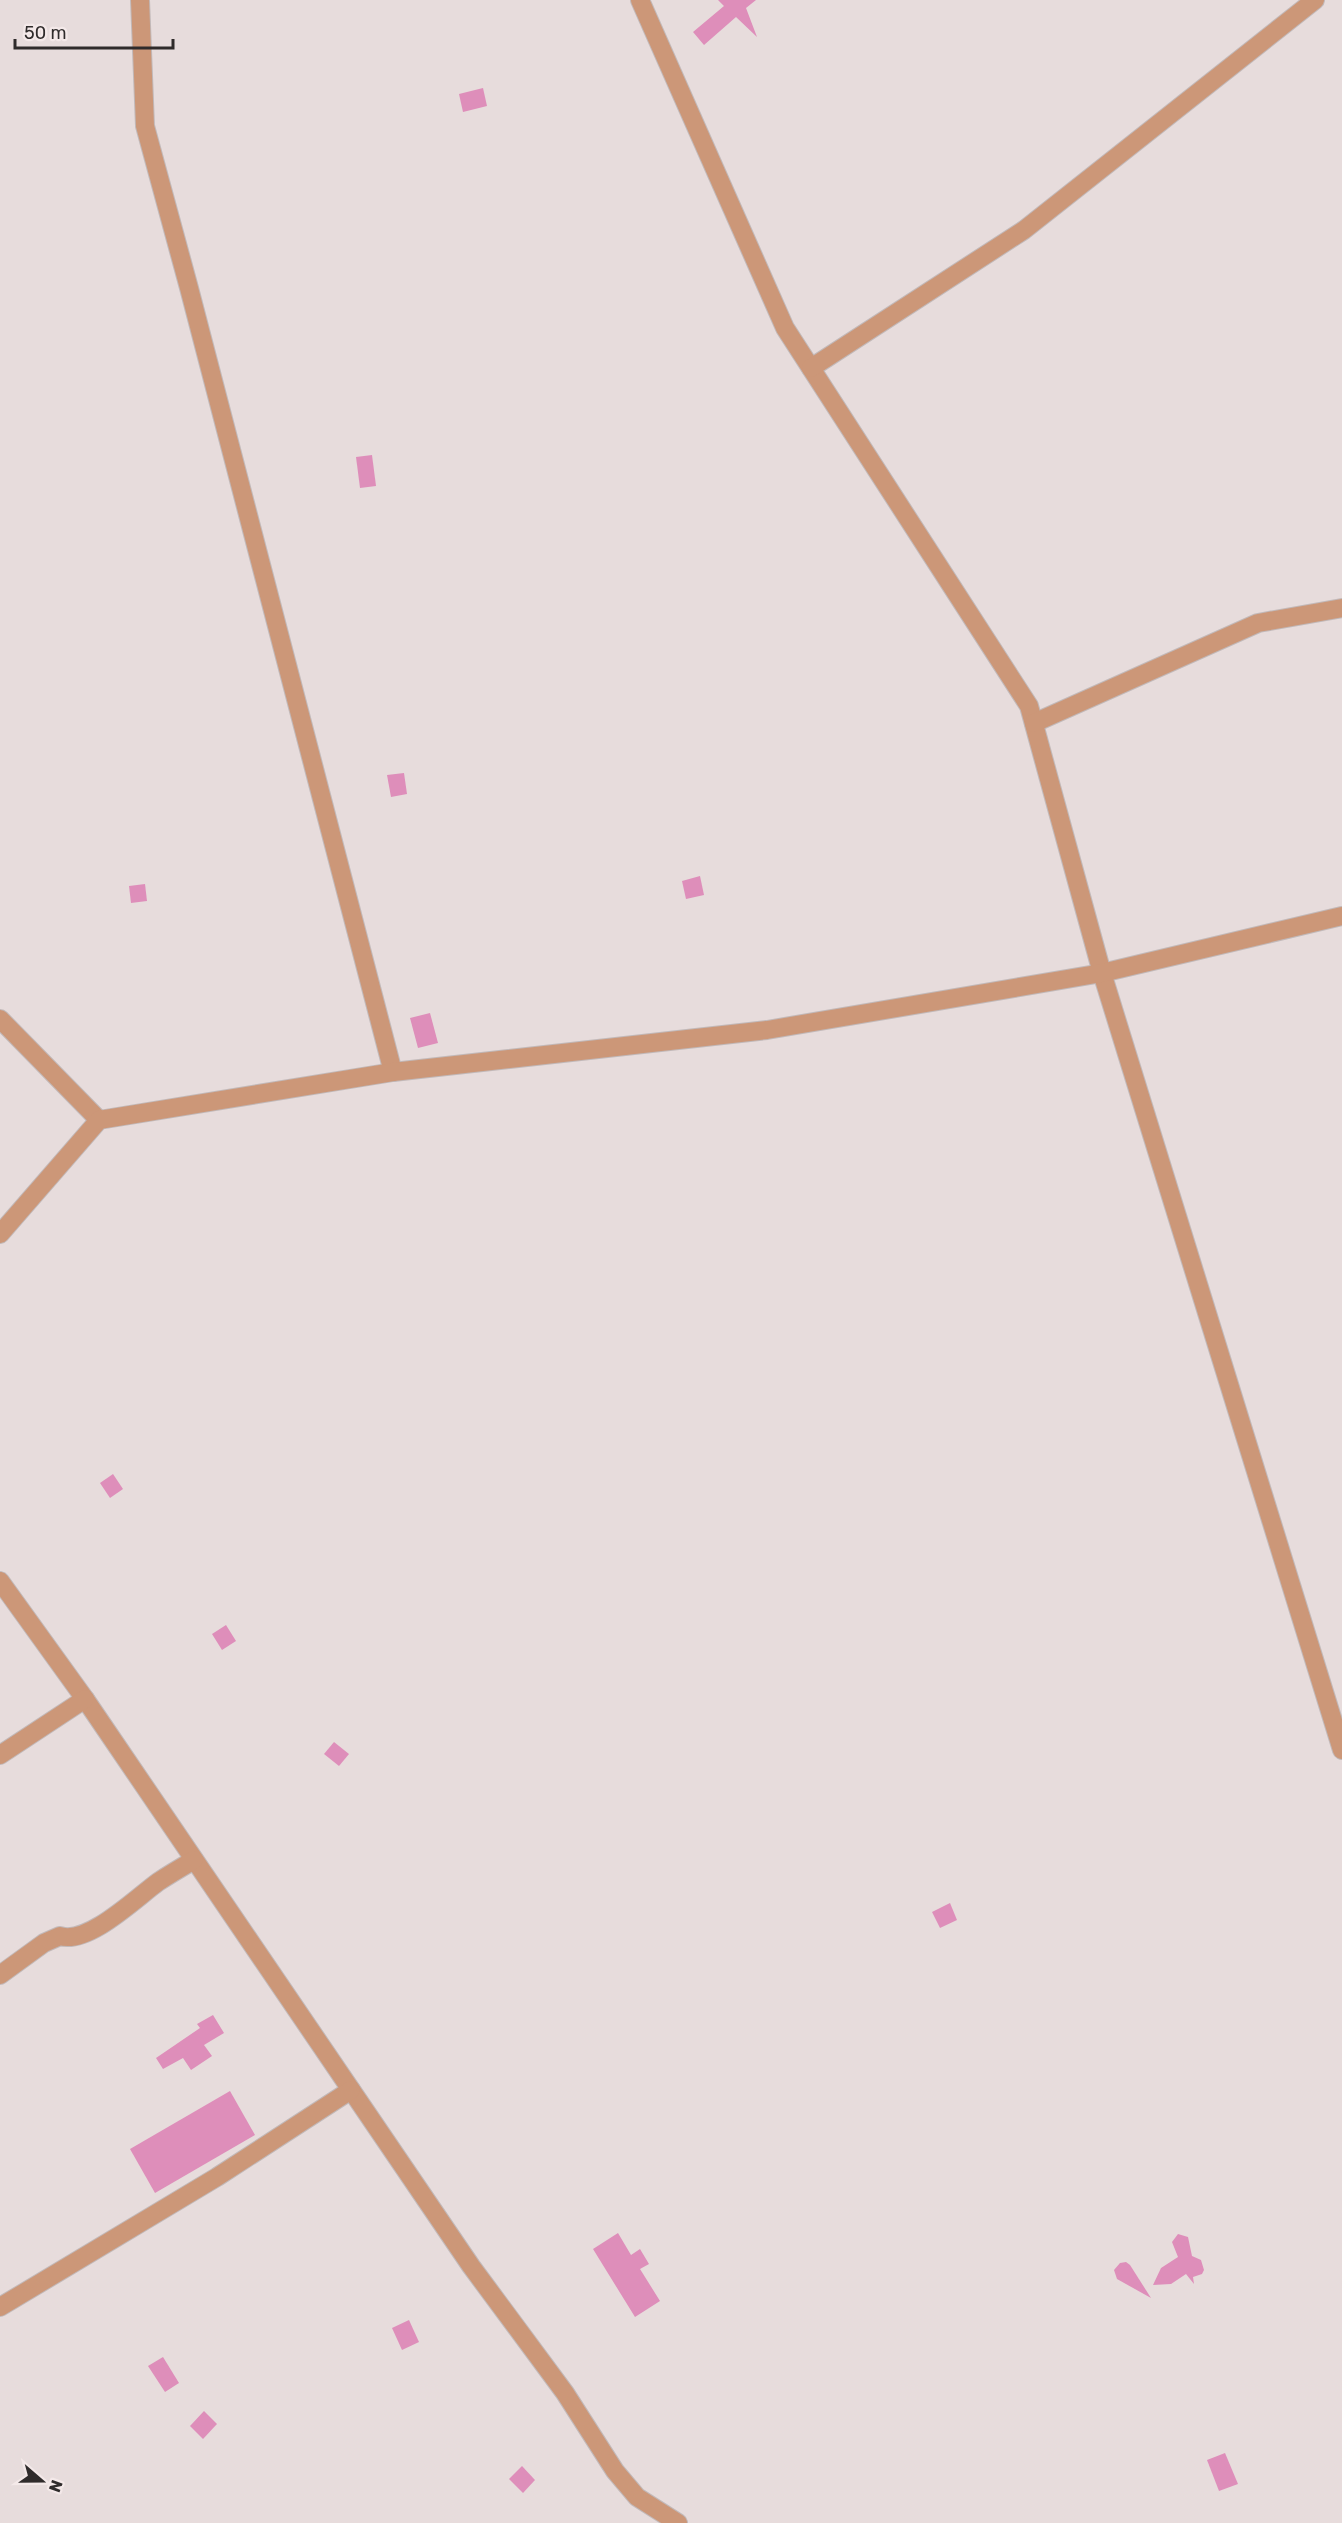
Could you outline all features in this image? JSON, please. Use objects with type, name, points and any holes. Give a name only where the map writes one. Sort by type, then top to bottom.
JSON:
[{"type":"street","points":[[140,0],[145,126],[393,1072]]},
{"type":"street","points":[[640,0],[785,328],[1029,706],[1102,973],[1335,1695],[1342,1750]]},
{"type":"street","points":[[811,368],[1024,230],[1315,0]]},
{"type":"street","points":[[1034,723],[1258,623],[1342,608]]},
{"type":"street","points":[[0,1234],[99,1120],[393,1072],[767,1030],[1102,973],[1342,916]]},
{"type":"street","points":[[0,1019],[99,1120]]},
{"type":"street","points":[[0,1581],[85,1699],[471,2266],[565,2393],[615,2471],[637,2497],[678,2523]]},
{"type":"street","points":[[0,1755],[85,1699]]},
{"type":"street","points":[[0,1975],[44,1943],[60,1936],[69,1939],[77,1936],[122,1912],[158,1882],[194,1860]]},
{"type":"street","points":[[0,2307],[217,2177],[351,2090]]},
{"type":"building","points":[[718,0],[756,0],[746,8],[757,37],[736,17],[704,45],[693,32],[724,6]]},
{"type":"building","points":[[483,88],[487,106],[463,112],[459,94]]},
{"type":"building","points":[[372,455],[376,486],[360,488],[356,457]]},
{"type":"building","points":[[404,773],[407,794],[391,797],[387,775]]},
{"type":"building","points":[[700,876],[704,895],[686,899],[682,881]]},
{"type":"building","points":[[145,884],[147,901],[131,903],[129,886]]},
{"type":"building","points":[[430,1013],[438,1043],[418,1048],[410,1018]]},
{"type":"building","points":[[113,1474],[123,1489],[110,1498],[100,1483]]},
{"type":"building","points":[[226,1625],[236,1641],[222,1650],[212,1634]]},
{"type":"building","points":[[334,1742],[349,1754],[339,1766],[324,1754]]},
{"type":"building","points":[[950,1903],[957,1920],[940,1928],[932,1912]]},
{"type":"building","points":[[213,2015],[224,2033],[204,2045],[212,2056],[191,2070],[183,2058],[163,2069],[156,2058],[200,2028],[197,2024]]},
{"type":"building","points":[[230,2091],[255,2135],[155,2193],[130,2149]]},
{"type":"building","points":[[618,2233],[631,2255],[640,2249],[649,2264],[640,2269],[660,2301],[635,2317],[593,2249]]},
{"type":"building","points":[[1178,2234],[1188,2237],[1192,2256],[1201,2260],[1204,2270],[1202,2274],[1193,2277],[1194,2284],[1186,2274],[1171,2284],[1153,2285],[1161,2268],[1178,2257],[1172,2242]]},
{"type":"building","points":[[1126,2262],[1151,2298],[1117,2279],[1114,2270],[1120,2263]]},
{"type":"building","points":[[409,2320],[419,2342],[402,2350],[392,2328]]},
{"type":"building","points":[[163,2357],[179,2383],[165,2392],[148,2366]]},
{"type":"building","points":[[204,2411],[217,2424],[203,2439],[190,2426]]},
{"type":"building","points":[[1225,2453],[1238,2484],[1219,2491],[1207,2460]]},
{"type":"building","points":[[522,2466],[535,2480],[523,2493],[509,2479]]}]
